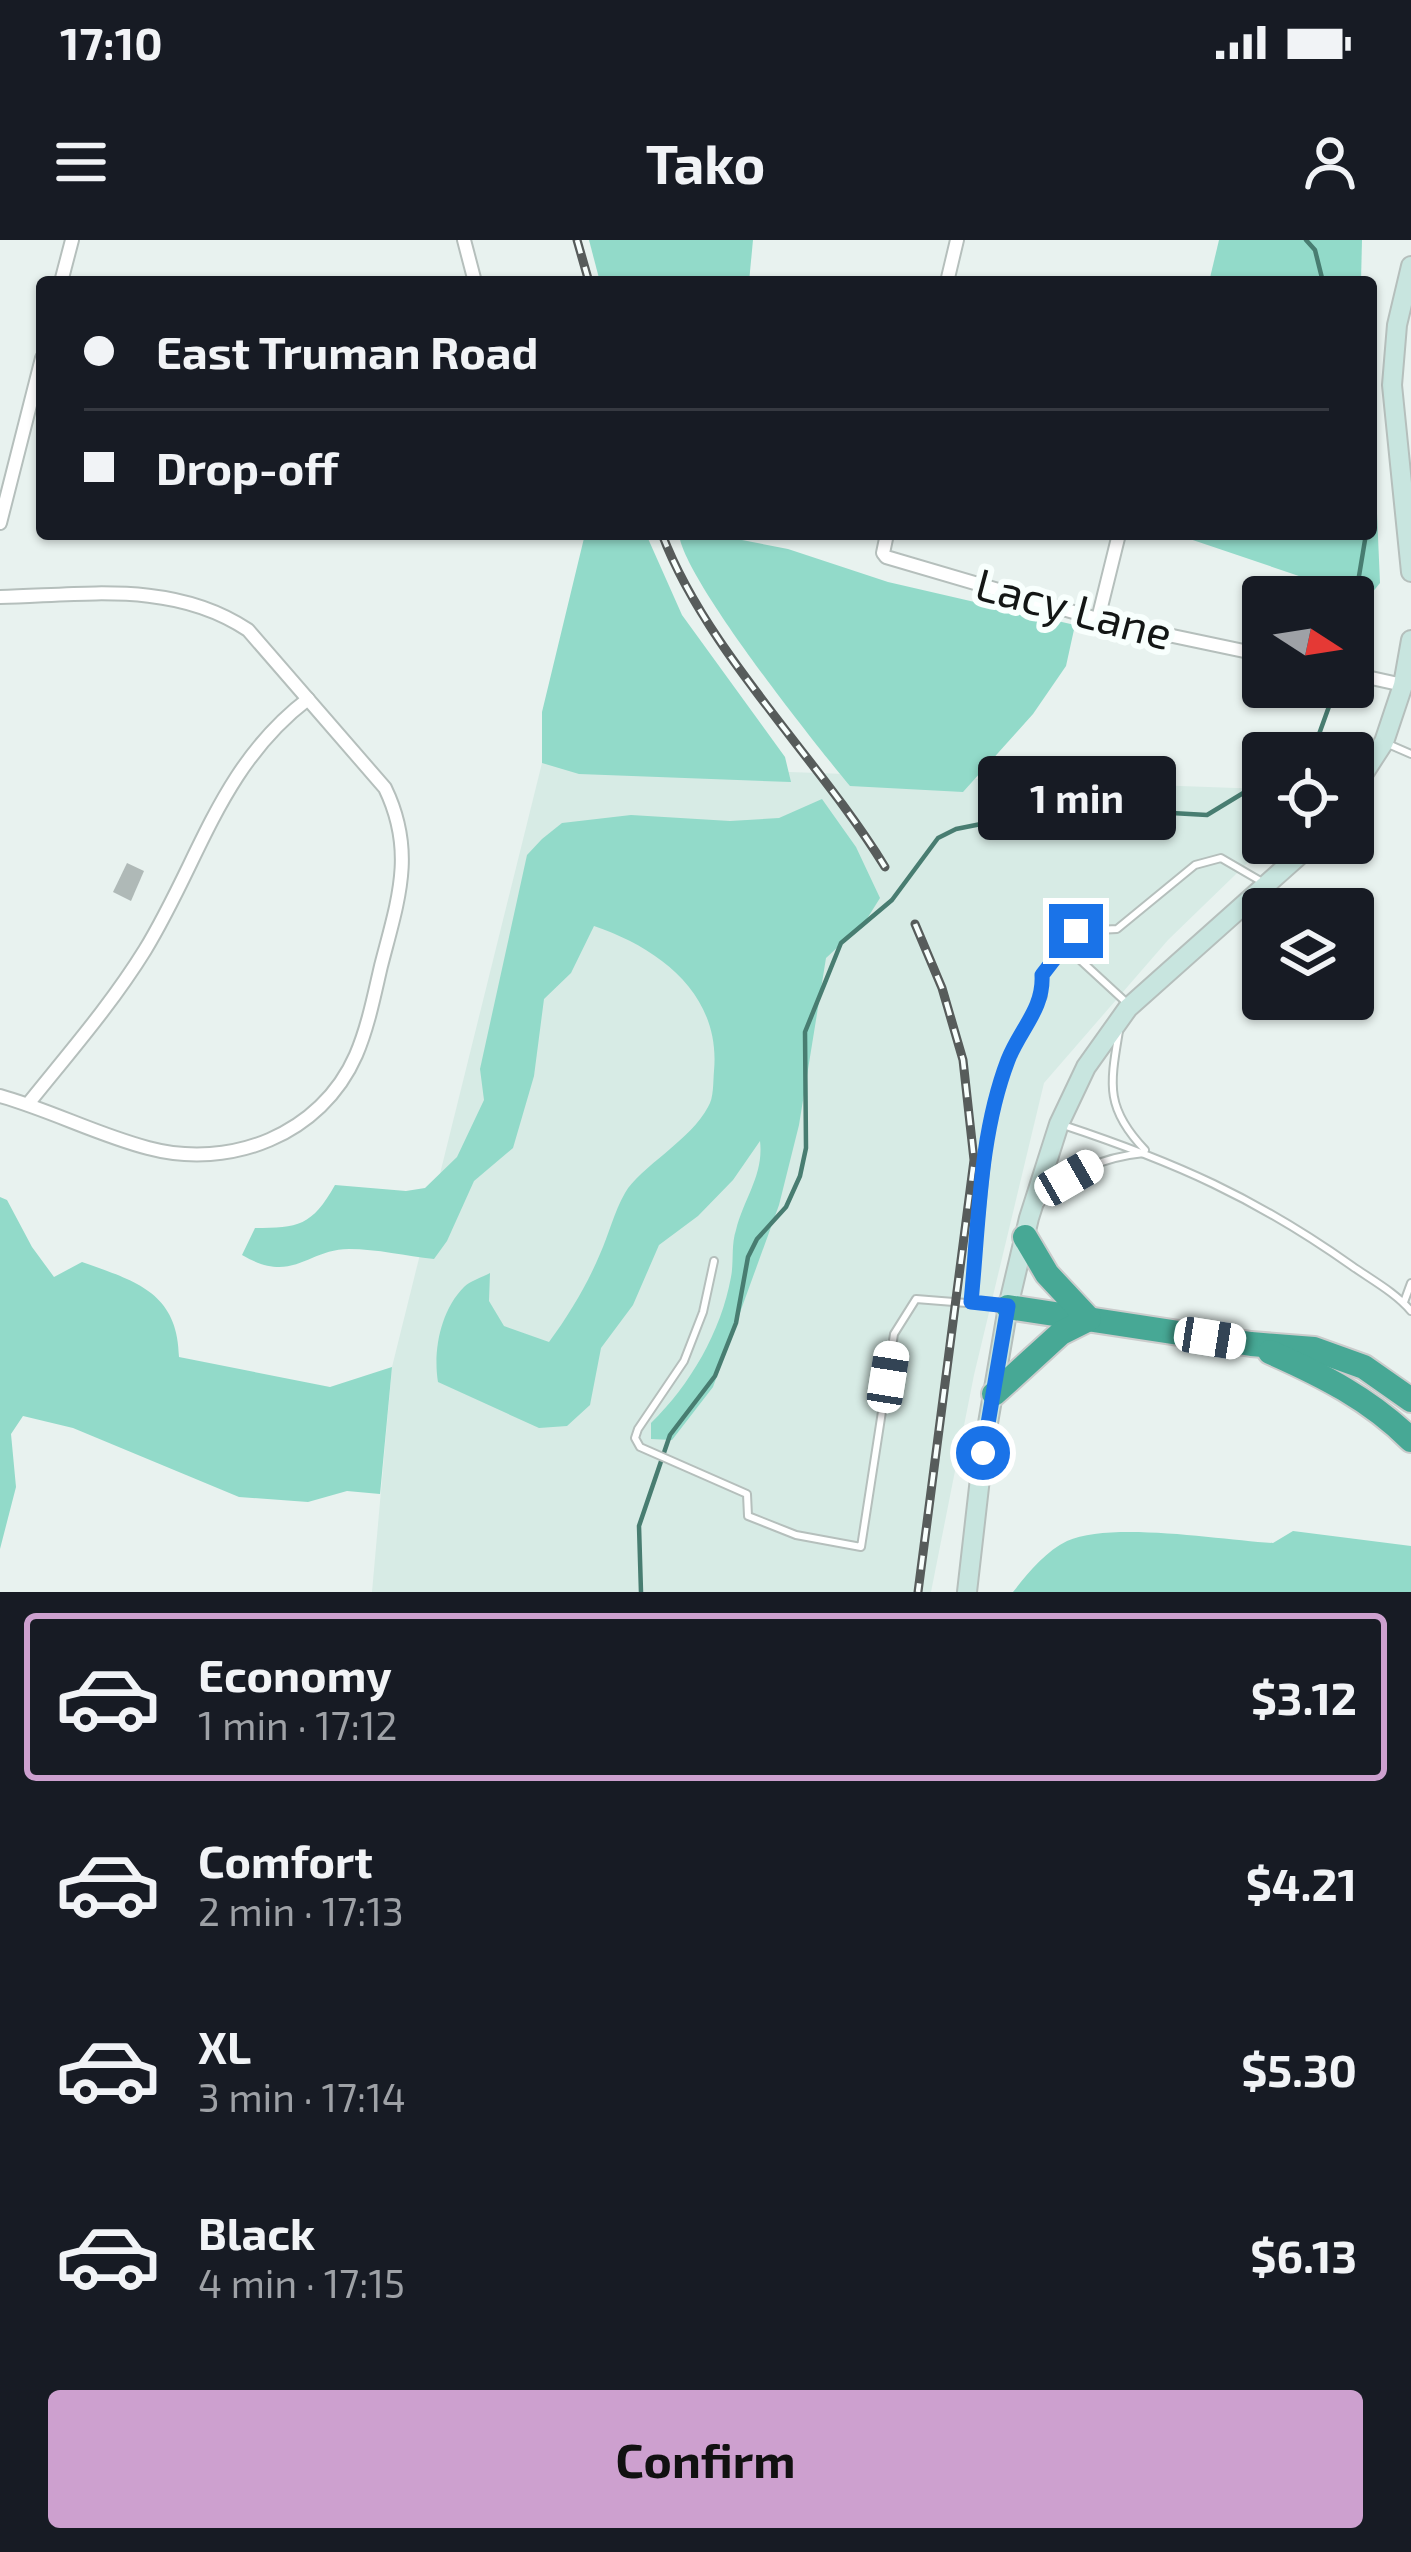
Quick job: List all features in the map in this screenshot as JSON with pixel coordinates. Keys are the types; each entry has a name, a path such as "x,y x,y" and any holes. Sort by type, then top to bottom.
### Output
{"highway":[{"path":"1027,1227 1047,1274 1089,1319"},
{"path":"1008,1306 1251,1344 1314,1348 1364,1367 1411,1400"},
{"path":"994,1394 1061,1334 1089,1319"},
{"path":"1251,1344 1381,1410 1411,1440"}],"main road":[{"path":"1411,266 1396,325 1391,386 1411,572"},
{"path":"1374,757 1403,685 1411,640"},
{"path":"967,1592 1008,1306 1059,1124 1086,1067 1126,1012 1289,864"}],"street":[{"path":"63,276 72,240"},
{"path":"464,240 473,276"},
{"path":"948,276 957,240"},
{"path":"0,523 36,382"},
{"name":"Lacy Lane","path":"886,540 886,557 1098,619 1242,650"},
{"path":"1098,619 1118,540"},
{"path":"0,597 151,594 194,601 248,630 385,788 404,846 401,887 356,1057 314,1113 280,1138 206,1155 179,1154 146,1148 0,1096"},
{"path":"1374,679 1403,685"},
{"path":"28,1104 145,949 237,771 278,721 308,699"}],"lane":[{"path":"1384,742 1411,754"},
{"path":"971,1302 991,1115 1009,1055 1043,996 1042,975 1076,931 1117,928 1195,865 1221,858 1267,884"},
{"path":"1065,946 1126,1012 1112,1077 1119,1123 1147,1153"},
{"path":"1059,1124 1147,1153 1238,1192 1304,1232 1411,1311"},
{"path":"1027,1227 1048,1194 1096,1162 1147,1153"},
{"path":"714,1261 690,1345 635,1438 640,1447 747,1494 748,1516 796,1535 861,1547 895,1334 916,1299 1008,1306"},
{"path":"1404,1303 1411,1283"}],"shaded area":[{"path":"542,763 1242,788 1242,864 1246,864 1168,940 1044,1083 974,1375 931,1592 372,1592 392,1367"}],"green space":[{"path":"589,240 753,240 750,276 598,276"},
{"path":"1219,240 1362,240 1361,276 1210,276"},
{"path":"1377,513 1380,583 1374,590 1374,576 1299,576 1193,540 1377,540"},
{"path":"584,540 649,540 682,615 785,757 791,782 579,774 542,763 542,712"},
{"path":"681,540 742,540 788,549 888,582 1075,625 1066,666 1033,714 963,792 850,786 726,622"},
{"path":"822,799 856,847 880,898 865,922 826,958 799,1125 779,1205 713,1387 672,1440 651,1439 651,1423 691,1375 720,1318 731,1277 734,1236 756,1176 760,1141 733,1180 698,1216 659,1245 633,1305 601,1348 590,1405 567,1426 539,1428 438,1382 438,1345 449,1308 464,1287 490,1273 489,1301 504,1326 549,1342 589,1277 625,1193 690,1131 710,1103 714,1044 696,997 662,961 618,935 594,926 571,973 544,999 534,1076 513,1148 474,1181 434,1259 349,1249 274,1267 242,1255 255,1228 302,1222 319,1209 335,1185 406,1191 425,1188 457,1157 484,1100 480,1069 527,855 562,823 631,815 730,821 779,818"},
{"path":"0,1197 7,1200 54,1277 82,1262 150,1292 171,1317 179,1357 330,1387 392,1367 380,1494 347,1491 308,1502 239,1497 73,1428 23,1416 11,1434 16,1487 0,1549"},
{"path":"1293,1531 1411,1546 1411,1592 1013,1592 1052,1551 1087,1535 1167,1533 1273,1543"}],"building":[{"path":"127,863 144,871 131,901 113,892"}],"waterway":[{"path":"1306,240 1315,250 1322,276"},
{"path":"1359,576 1365,540"},
{"path":"1320,732 1328,708"},
{"path":"641,1592 639,1526 670,1435 715,1376 736,1323 748,1257 757,1239 786,1207 800,1176 806,1148 805,1032 841,943 892,900 938,838 956,829 1031,814 1138,807 1207,815 1242,794"}],"railway":[{"path":"577,240 587,276"},
{"path":"665,540 706,620 734,662 885,867"},
{"path":"915,924 942,988 963,1060 974,1160 918,1592"}],"route":[{"path":"983,1453 1008,1306 971,1302 991,1115 1009,1055 1043,996 1042,975 1076,931"}]}
